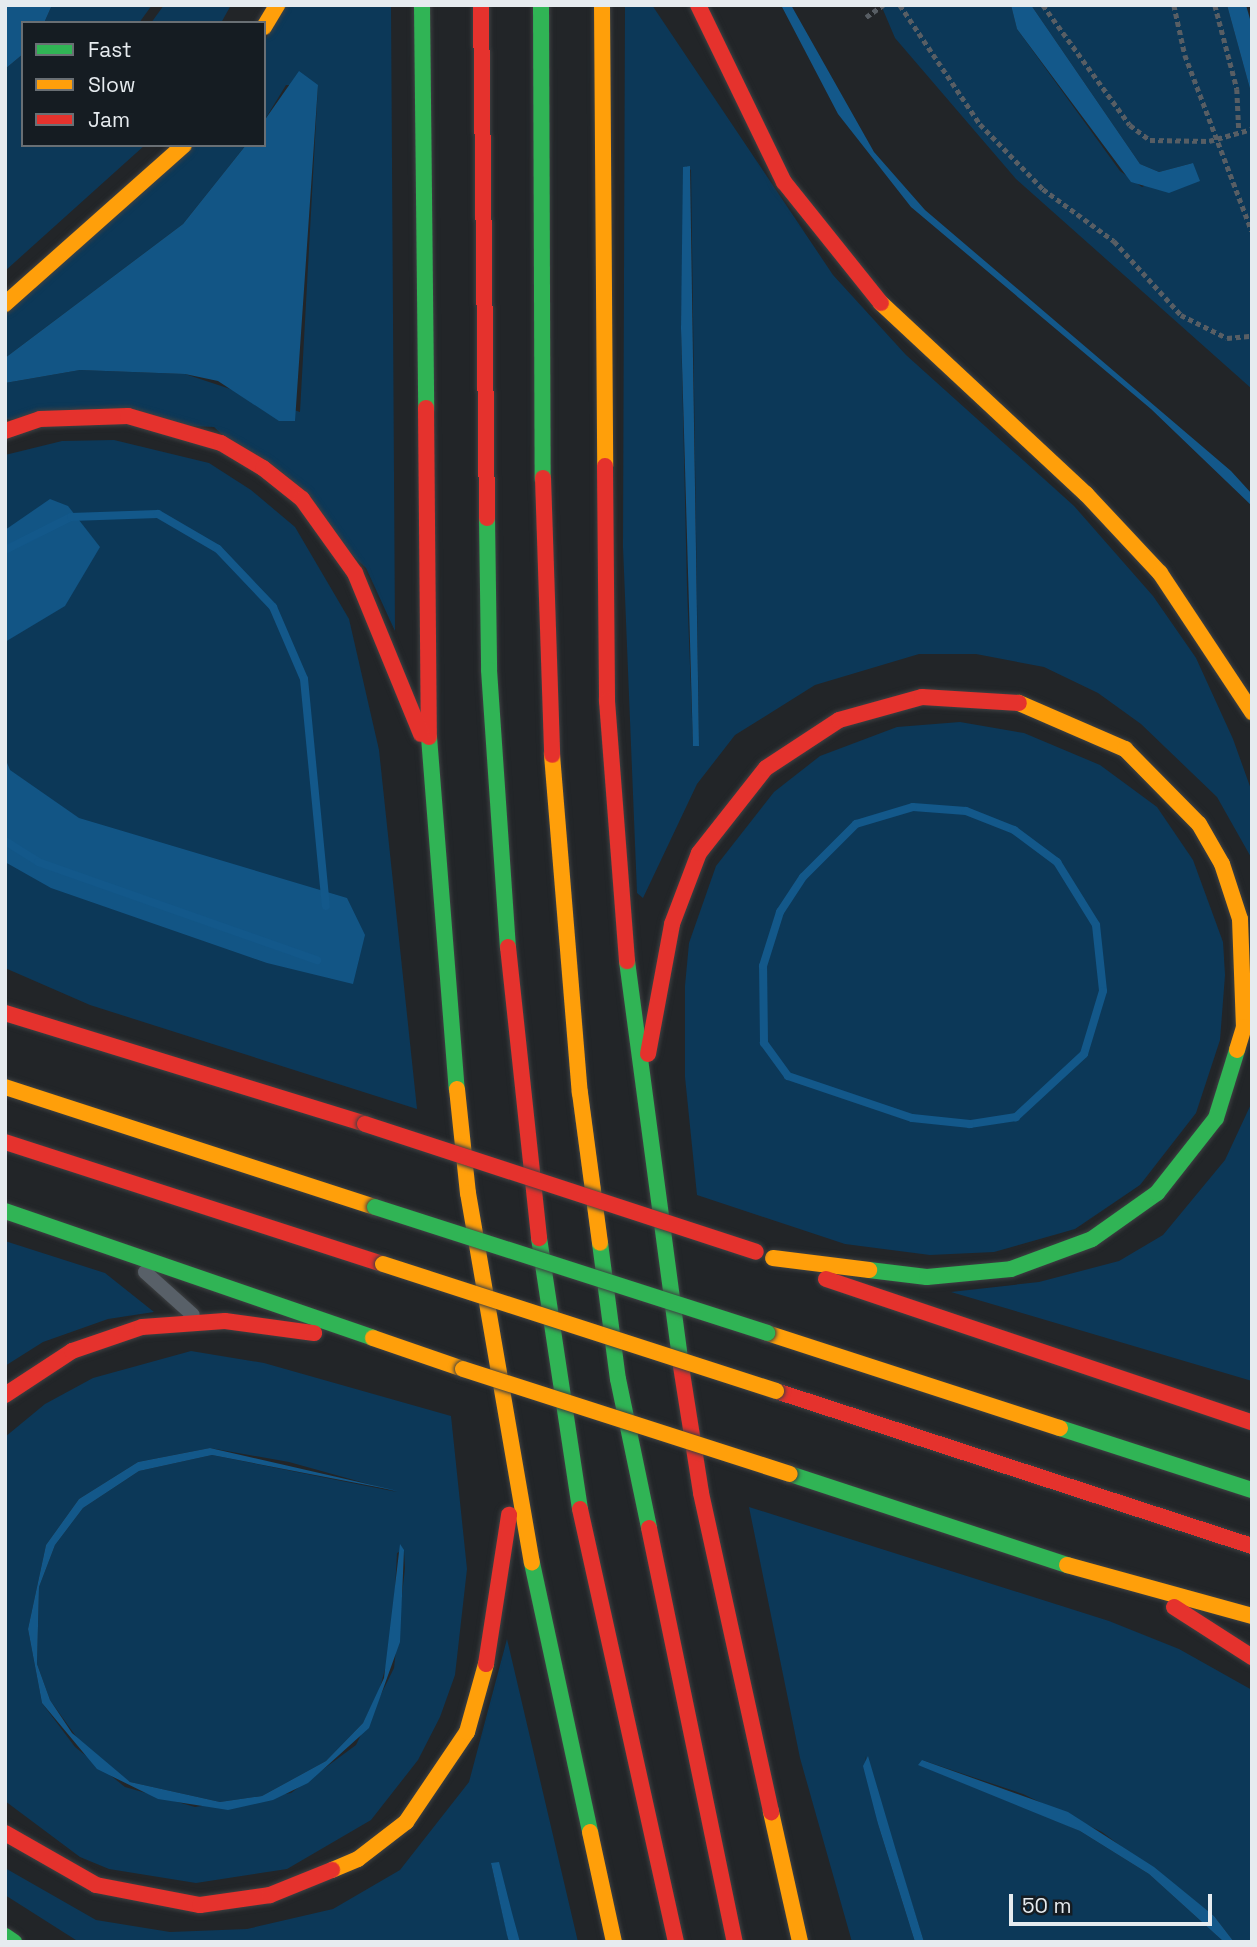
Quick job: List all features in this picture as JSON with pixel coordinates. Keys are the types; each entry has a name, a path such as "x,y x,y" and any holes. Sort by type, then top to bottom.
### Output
{"highway":[{"path":"266,23 276,5"},
{"path":"422,5 429,753 468,1193 514,1478 614,1942"},
{"path":"481,5 489,670 518,1085 561,1403 596,1593 676,1942"},
{"path":"541,5 544,665 580,1093 620,1392 735,1942"},
{"path":"602,5 607,701 641,1087 704,1506 771,1831 800,1942"},
{"path":"698,5 785,182 870,293 1086,494 1160,573 1252,712"},
{"path":"5,304 182,147"},
{"path":"5,431 40,419 128,416 221,443 263,468 302,499 355,573 429,753"},
{"path":"641,1087 672,924 699,853 766,768 839,720 922,697 1024,703 1125,750 1199,824 1222,864 1240,919 1244,1027 1216,1118 1157,1193 1092,1239 1011,1269 927,1277 773,1258"},
{"path":"5,993 83,1033"},
{"path":"5,1013 83,1033 756,1252 881,1301 1252,1422"},
{"path":"5,1087 1252,1490"},
{"path":"5,1142 1252,1546"},
{"path":"5,1212 122,1249 394,1347 1145,1590 1252,1616"},
{"path":"5,1395 72,1352 112,1335 204,1321 257,1323 394,1347"},
{"path":"5,1833 96,1885 200,1905 270,1895 358,1859 406,1822 467,1732 488,1657 514,1478"},
{"path":"1145,1590 1252,1657"},
{"path":"771,1831 813,1917"},
{"path":"5,1936 14,1942"}],"lane":[{"path":"122,1249 204,1321"}],"path":[{"path":"866,17 883,5"},
{"path":"900,5 981,124 1043,189 1114,241 1181,314 1227,338 1252,336"},
{"path":"1043,5 1130,125 1150,140 1216,138 1252,129"},
{"path":"1174,5 1216,138 1252,231"},
{"path":"1215,5 1237,89 1239,131"}],"shaded area":[{"path":"5,5 52,5 45,21 21,21 21,56 5,69"},
{"path":"52,5 152,5 140,21 45,21"},
{"path":"164,5 231,5 222,21 152,21"},
{"path":"285,5 391,5 395,631 366,568 214,427 5,419 5,383 80,370 185,374 300,412 318,85 286,85 266,118 266,38"},
{"path":"625,5 652,5 833,275 906,355 1074,506 1153,596 1196,658 1233,739 1252,792 1252,859 1217,797 1141,724 1098,693 1044,667 976,654 919,654 815,685 735,735 697,784 643,898 637,893 623,547","holes":["686,166 691,170 699,746 693,745 681,328"]},
{"path":"781,5 791,5 874,152 925,210 1231,471 1252,494 1252,506 1151,409 911,207 838,114"},
{"path":"881,5 1011,5 1017,29 1120,171 1142,187 1193,163 1159,172 1140,164 1031,5 1227,5 1252,96 1252,389 1016,179 895,38"},
{"path":"1011,5 1031,5 1140,164 1159,172 1193,163 1200,181 1169,193 1131,182 1017,29"},
{"path":"1227,5 1246,5 1252,26 1252,96"},
{"path":"21,56 21,147 143,147 5,271 5,69"},
{"path":"299,71 318,85 295,421 279,421 218,381 185,374 80,370 5,383 5,358 183,224 244,147 266,147 266,118"},
{"path":"189,147 244,147 183,224 5,358 5,315"},
{"path":"690,166 699,746 693,746 681,328 683,167"},
{"path":"114,440 209,463 251,490 295,527 349,619 379,750 417,1109 90,1005 5,968 5,455 62,441"},
{"path":"50,499 68,506 100,547 65,606 5,642 5,530"},
{"path":"960,722 1024,733 1100,765 1157,807 1193,860 1223,942 1225,975 1220,1040 1196,1113 1140,1185 1075,1229 994,1252 930,1255 845,1244 697,1195 685,1077 685,986 689,943 716,866 774,792 820,756 897,727"},
{"path":"5,758 10,770 79,818 347,898 365,935 353,984 267,963 51,888 5,862"},
{"path":"1252,1102 1252,1381 951,1292 1039,1282 1119,1261 1163,1235 1225,1160"},
{"path":"5,1241 105,1273 154,1312 108,1319 43,1342 5,1366"},
{"path":"191,1351 264,1363 451,1416 467,1569 455,1675 440,1717 418,1760 371,1820 287,1869 196,1883 109,1869 80,1857 5,1801 5,1437 45,1404 93,1378","holes":["210,1448 289,1462 397,1492 212,1455 139,1471 83,1508 55,1545 39,1587 37,1664 50,1700 85,1749 130,1782 220,1802 262,1796 326,1761 363,1723 379,1691 392,1644 397,1553 404,1550 405,1568 394,1668 356,1745 291,1793 195,1807 125,1787 75,1747 42,1703 28,1629 46,1545 79,1499 138,1462"]},
{"path":"210,1448 398,1491 212,1455 139,1471 83,1508 55,1545 39,1587 37,1664 50,1700 72,1733 130,1782 220,1802 262,1796 326,1761 363,1723 384,1678 400,1544 404,1550 400,1642 369,1728 308,1783 273,1800 228,1810 158,1799 97,1769 42,1703 28,1629 46,1545 79,1499 138,1462"},
{"path":"749,1507 1109,1621 1179,1649 1252,1690 1252,1942 1234,1942 1214,1916 1102,1832 1023,1794 922,1760 1080,1831 1149,1874 1224,1942 924,1942 865,1756 878,1824 915,1942 852,1942 800,1758"},
{"path":"507,1639 578,1942 520,1942 491,1863 509,1942 79,1942 5,1895 5,1868 96,1920 170,1932 247,1929 333,1909 400,1870 469,1782"},
{"path":"868,1756 924,1942 915,1942 878,1824 863,1766"},
{"path":"922,1760 1068,1812 1154,1867 1214,1916 1234,1942 1224,1942 1149,1874 1080,1831 918,1765"},
{"path":"499,1862 520,1942 509,1942 507,1935 491,1863"}],"waterway":[{"path":"5,550 71,517 158,514 218,549 273,607 304,679 326,906"},
{"path":"913,807 966,811 1014,830 1057,862 1096,925 1103,991 1084,1054 1016,1117 970,1124 912,1118 788,1076 764,1043 763,966 780,912 803,877 856,824 913,807"},
{"path":"5,841 38,862 317,960"}],"traffic: fast":[{"path":"422,5 426,408"},
{"path":"541,5 543,478"},
{"path":"487,518 489,670 508,947"},
{"path":"429,737 457,1089"},
{"path":"627,961 680,1360"},
{"path":"869,1270 927,1277 1011,1269 1092,1239 1157,1193 1216,1118 1237,1050"},
{"path":"375,1207 767,1333"},
{"path":"5,1211 373,1338"},
{"path":"539,1238 580,1509"},
{"path":"600,1243 618,1379 649,1528"},
{"path":"1060,1428 1252,1490"},
{"path":"790,1474 1067,1565"},
{"path":"532,1563 590,1832"},
{"path":"5,1936 14,1942"}],"traffic: slow":[{"path":"266,24 277,5"},
{"path":"602,5 605,466"},
{"path":"5,304 182,147"},
{"path":"881,303 1086,494 1160,573 1252,712"},
{"path":"1019,703 1125,749 1199,824 1222,864 1240,919 1244,1027 1237,1050"},
{"path":"552,755 580,1093 600,1243"},
{"path":"5,1087 375,1207"},
{"path":"457,1089 468,1193 532,1563"},
{"path":"773,1258 869,1270"},
{"path":"383,1264 776,1391"},
{"path":"767,1333 1060,1428"},
{"path":"373,1338 463,1369"},
{"path":"463,1369 790,1474"},
{"path":"1067,1565 1252,1616"},
{"path":"332,1870 358,1859 406,1822 467,1732 486,1664"},
{"path":"771,1812 800,1942"},
{"path":"590,1832 614,1942"}],"traffic: jam":[{"path":"481,5 487,518"},
{"path":"698,5 784,182 881,303"},
{"path":"426,408 429,737"},
{"path":"5,431 40,419 128,416 221,443 263,468 302,499 355,573 421,734"},
{"path":"605,466 607,701 627,961"},
{"path":"543,478 552,755"},
{"path":"648,1054 672,924 699,853 766,768 839,720 922,697 1019,703"},
{"path":"508,947 539,1238"},
{"path":"5,1013 365,1124"},
{"path":"365,1124 756,1252"},
{"path":"5,1142 383,1264"},
{"path":"826,1279 1252,1422"},
{"path":"5,1395 72,1351 142,1327 225,1321 314,1333"},
{"path":"680,1360 701,1493 771,1812"},
{"path":"776,1391 1252,1546"},
{"path":"580,1509 676,1942"},
{"path":"486,1664 509,1515"},
{"path":"649,1528 735,1942"},
{"path":"1174,1607 1252,1657"},
{"path":"5,1833 96,1885 200,1905 270,1895 332,1870"}]}
